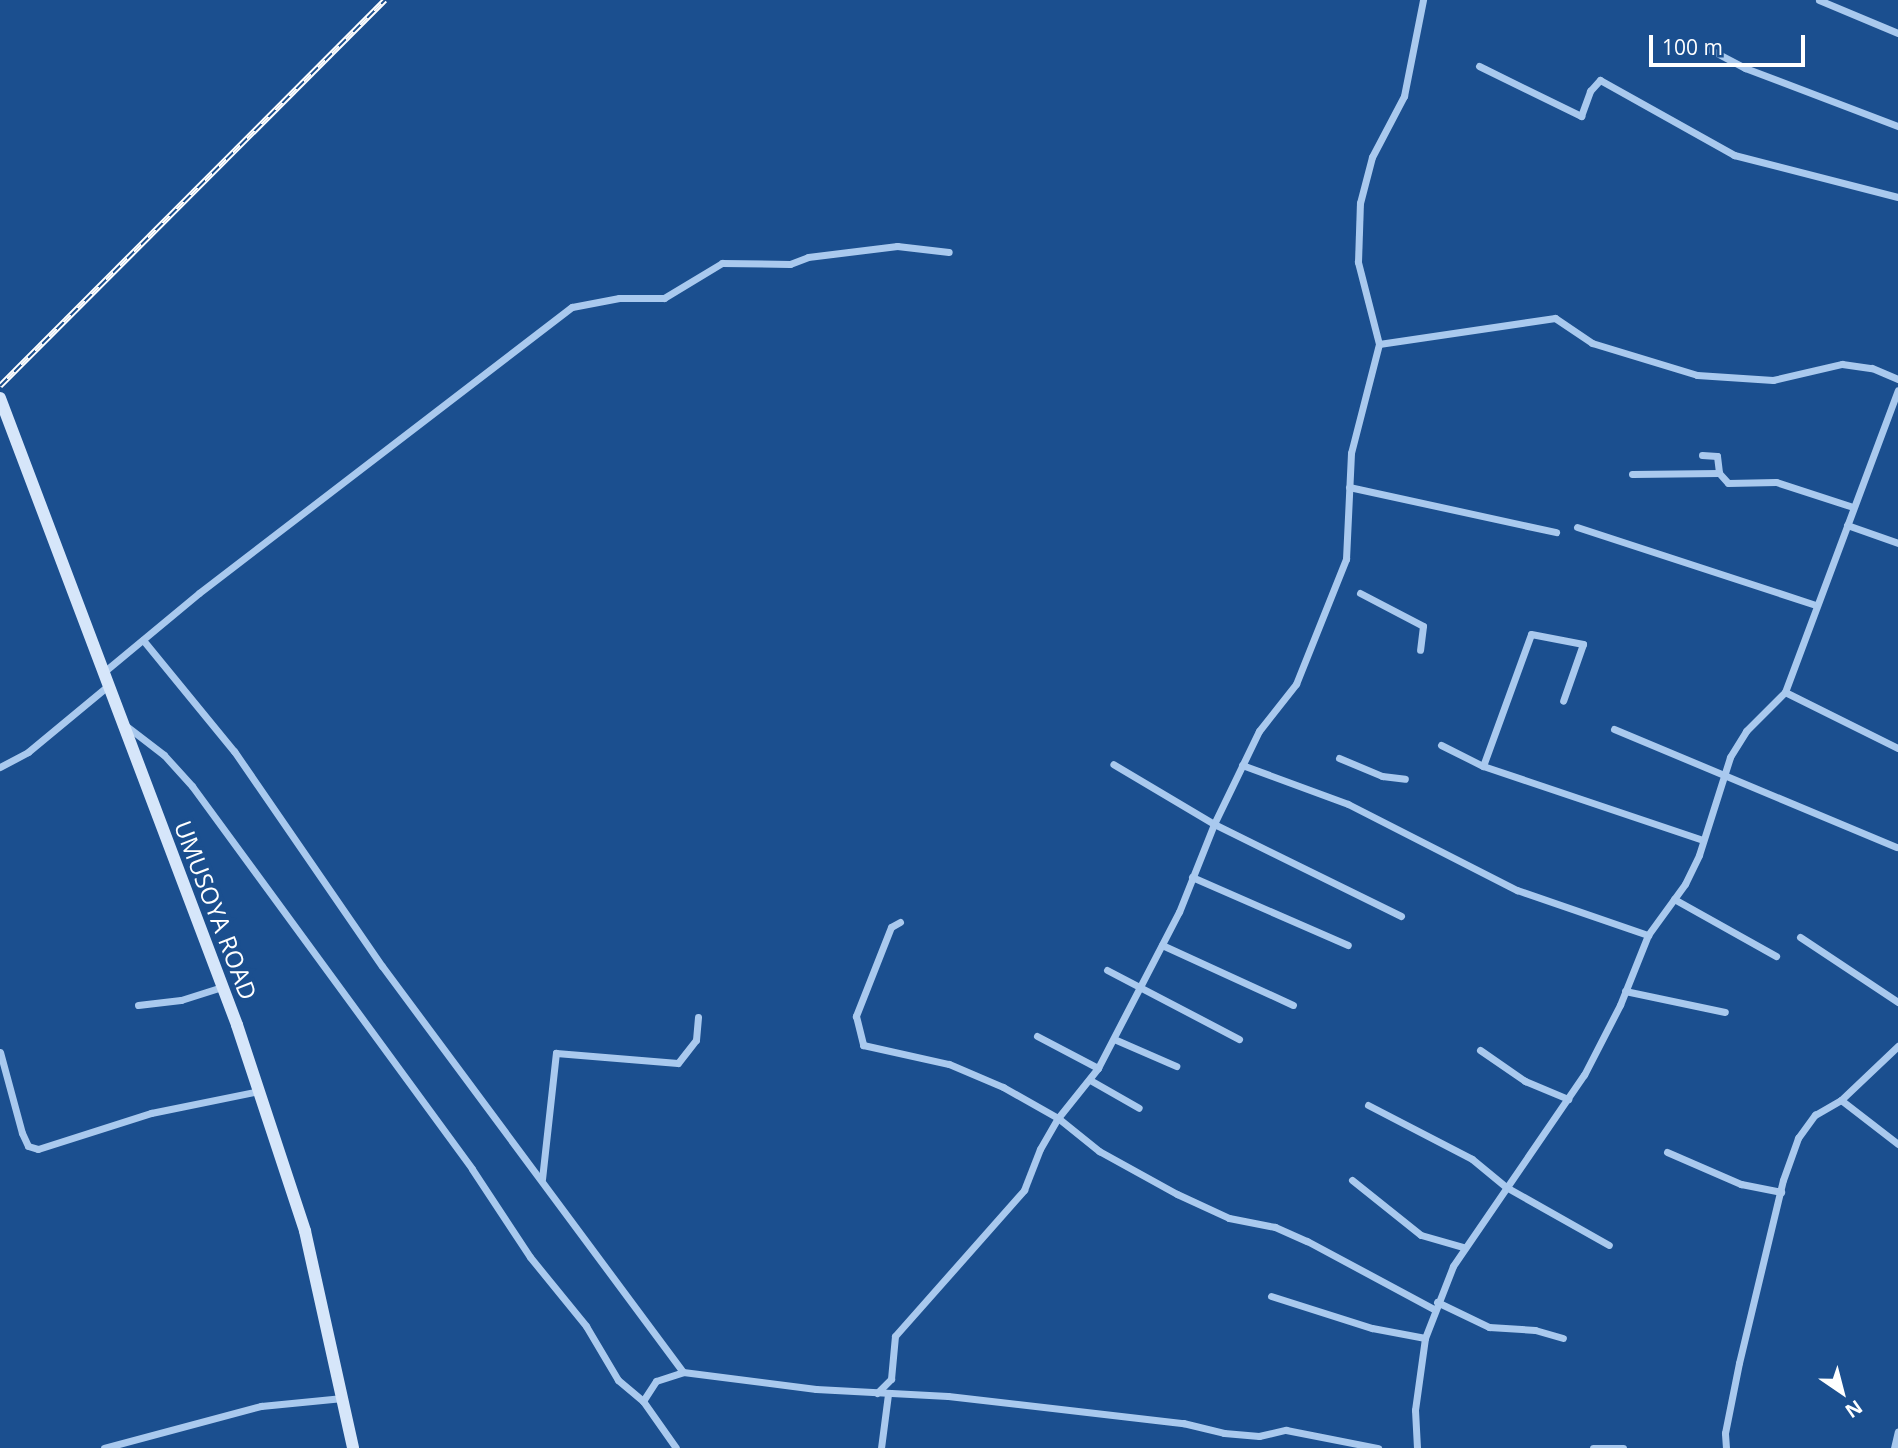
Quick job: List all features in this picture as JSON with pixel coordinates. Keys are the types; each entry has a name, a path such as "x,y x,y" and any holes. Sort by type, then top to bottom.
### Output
{"main road":[{"name":"UMUSOYA ROAD","path":"0,398 105,671 259,1091 305,1231 353,1448"}],"street":[{"path":"877,1393 891,1379 895,1336 1024,1190 1040,1149 1058,1118 1098,1068 1162,945 1214,824 1259,732 1296,684 1338,584 1346,559 1351,453 1379,344 1359,262 1360,203 1372,157 1404,96 1423,0"},
{"path":"1819,0 1898,33"},
{"path":"1709,49 1745,68 1898,126"},
{"path":"1479,66 1581,116 1590,91 1601,80 1734,155 1898,197"},
{"path":"105,671 572,307 618,298 664,298 722,263 790,264 807,257 897,246 949,252"},
{"path":"1379,344 1555,318 1592,343 1697,375 1773,380 1842,364 1872,368 1898,379"},
{"path":"1417,1448 1415,1410 1425,1338 1436,1305 1463,1247 1568,1099 1625,991 1648,935 1674,899 1703,840 1725,774 1746,731 1785,692 1898,390"},
{"path":"1702,455 1717,456 1719,473 1728,483 1776,482 1853,507"},
{"path":"1632,474 1719,473"},
{"path":"1349,487 1556,532"},
{"path":"1847,525 1898,543"},
{"path":"1577,527 1816,605"},
{"path":"1360,593 1423,626 1420,650"},
{"path":"1483,766 1531,634 1583,644 1563,701"},
{"path":"144,640 220,732 382,966 682,1372"},
{"path":"0,767 28,752 110,685"},
{"path":"1785,692 1898,748"},
{"path":"125,725 164,755 192,786 472,1169 530,1256 586,1326 618,1380 643,1401 677,1448"},
{"path":"1614,729 1896,847"},
{"path":"1441,745 1483,766 1703,840"},
{"path":"1339,758 1382,776 1405,779"},
{"path":"1113,764 1214,824 1401,916"},
{"path":"1242,765 1348,804 1517,890 1648,935"},
{"path":"1192,877 1348,945"},
{"path":"1674,899 1776,956"},
{"path":"900,922 891,927 856,1016 863,1045 949,1063 1058,1118 1099,1151 1177,1194 1229,1218 1275,1227 1436,1305 1489,1327 1535,1330 1563,1338"},
{"path":"1800,937 1898,1002"},
{"path":"1162,945 1293,1005"},
{"path":"1107,970 1239,1039"},
{"path":"138,1005 181,1000 222,987"},
{"path":"1625,991 1725,1012"},
{"path":"542,1179 556,1053 678,1063 696,1040 698,1017"},
{"path":"1037,1036 1098,1068"},
{"path":"1114,1039 1176,1066"},
{"path":"1726,1448 1725,1433 1740,1363 1781,1192 1798,1139 1815,1115 1840,1101 1898,1046"},
{"path":"1480,1050 1525,1081 1568,1099"},
{"path":"0,1052 22,1133 28,1146 38,1149 151,1113 259,1091"},
{"path":"1090,1080 1139,1108"},
{"path":"1840,1101 1898,1144"},
{"path":"1368,1105 1472,1159 1506,1187 1609,1245"},
{"path":"1667,1152 1741,1184 1781,1192"},
{"path":"1352,1180 1421,1235 1463,1247"},
{"path":"1271,1296 1371,1328 1425,1338"},
{"path":"643,1401 656,1381 682,1372 888,1394 948,1396 1183,1423 1224,1433 1259,1436 1286,1430 1378,1448"},
{"path":"881,1448 888,1394"},
{"path":"104,1448 261,1406 343,1398"},
{"path":"1894,1448 1898,1431"},
{"path":"1593,1448 1623,1448"}],"railway":[{"path":"0,386 385,0"}]}
